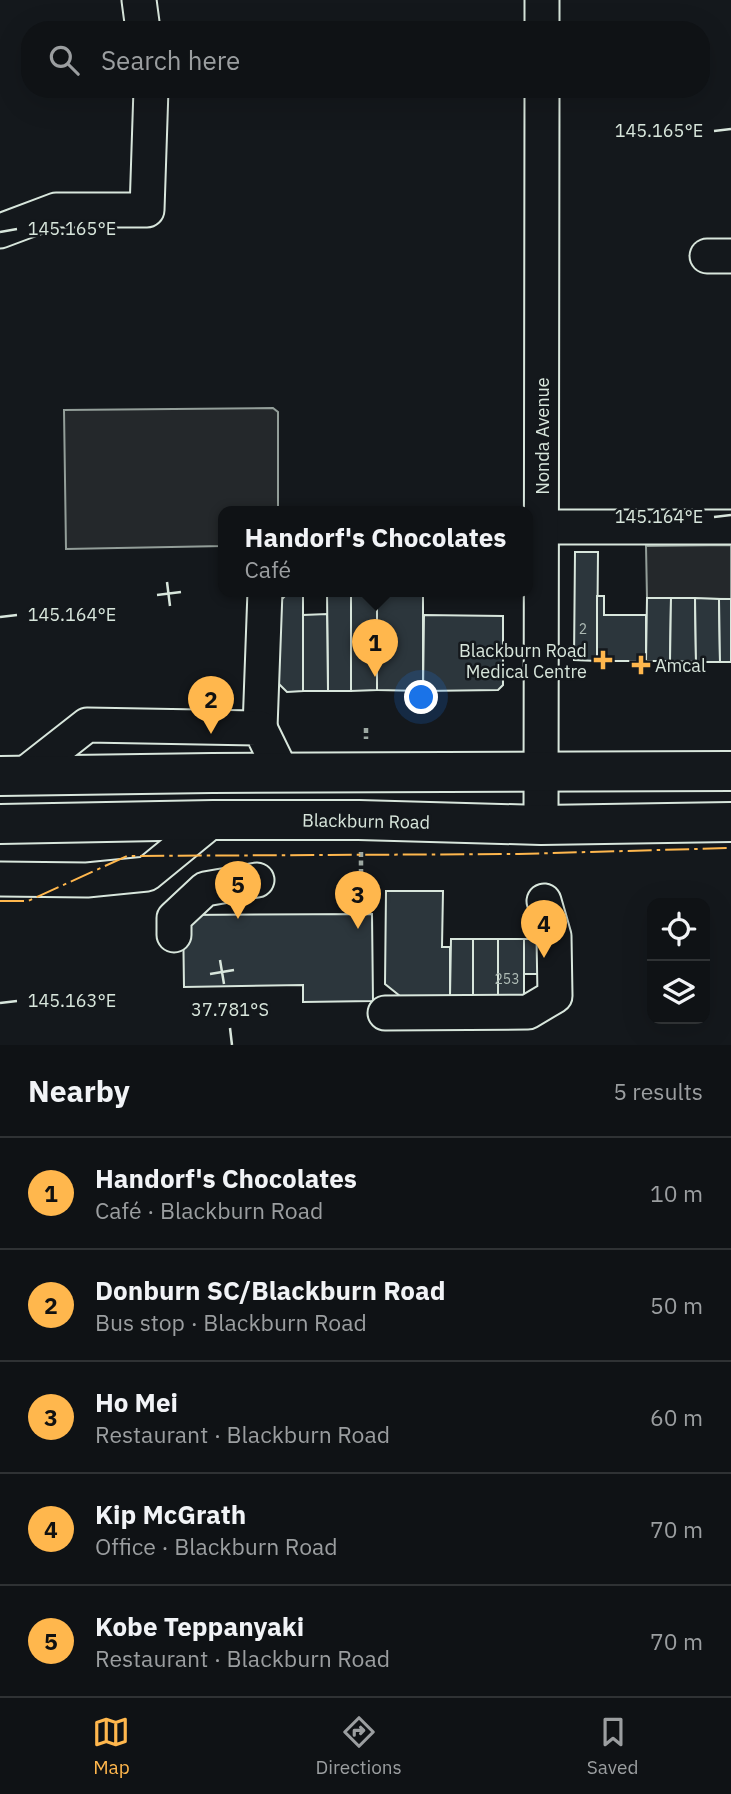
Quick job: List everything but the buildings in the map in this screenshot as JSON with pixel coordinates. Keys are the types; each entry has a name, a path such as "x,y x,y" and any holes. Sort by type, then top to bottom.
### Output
{"main road":[{"path":"11,776 731,771"},
{"path":"96,775 100,822"},
{"name":"Blackburn Road","path":"0,824 213,820 359,820 541,825 731,822"}],"street":[{"path":"139,0 142,21"},
{"path":"542,0 542,21"},
{"path":"0,231 56,210 147,210 151,98"},
{"name":"Nonda Avenue","path":"541,825 537,546 542,98"},
{"path":"537,546 731,527"},
{"path":"265,597 260,727 282,773"},
{"path":"11,776 88,725 260,727"},
{"path":"0,879 87,880 147,874 213,820"},
{"path":"174,935 174,918 205,889 257,880"},
{"path":"385,1013 528,1012 555,996 554,936 544,901"}],"shaded area":[{"path":"273,408 278,412 278,506 218,506 218,546 66,549 64,410"},
{"path":"731,545 731,599 647,598 646,546"}],"power":[{"path":"0,901 28,901 127,856 518,854 731,848"}],"place":[{"name":"Blackburn Road Medical Centre","path":"603,660"},
{"name":"Amcal","path":"641,665"},
{"name":"Handorf's Chocolates","path":"375,677"},
{"name":"Donburn SC/Blackburn Road","path":"211,734"},
{"name":"Kobe Teppanyaki","path":"238,919"},
{"name":"Ho Mei","path":"358,929"},
{"name":"Kip McGrath","path":"544,958"}]}
